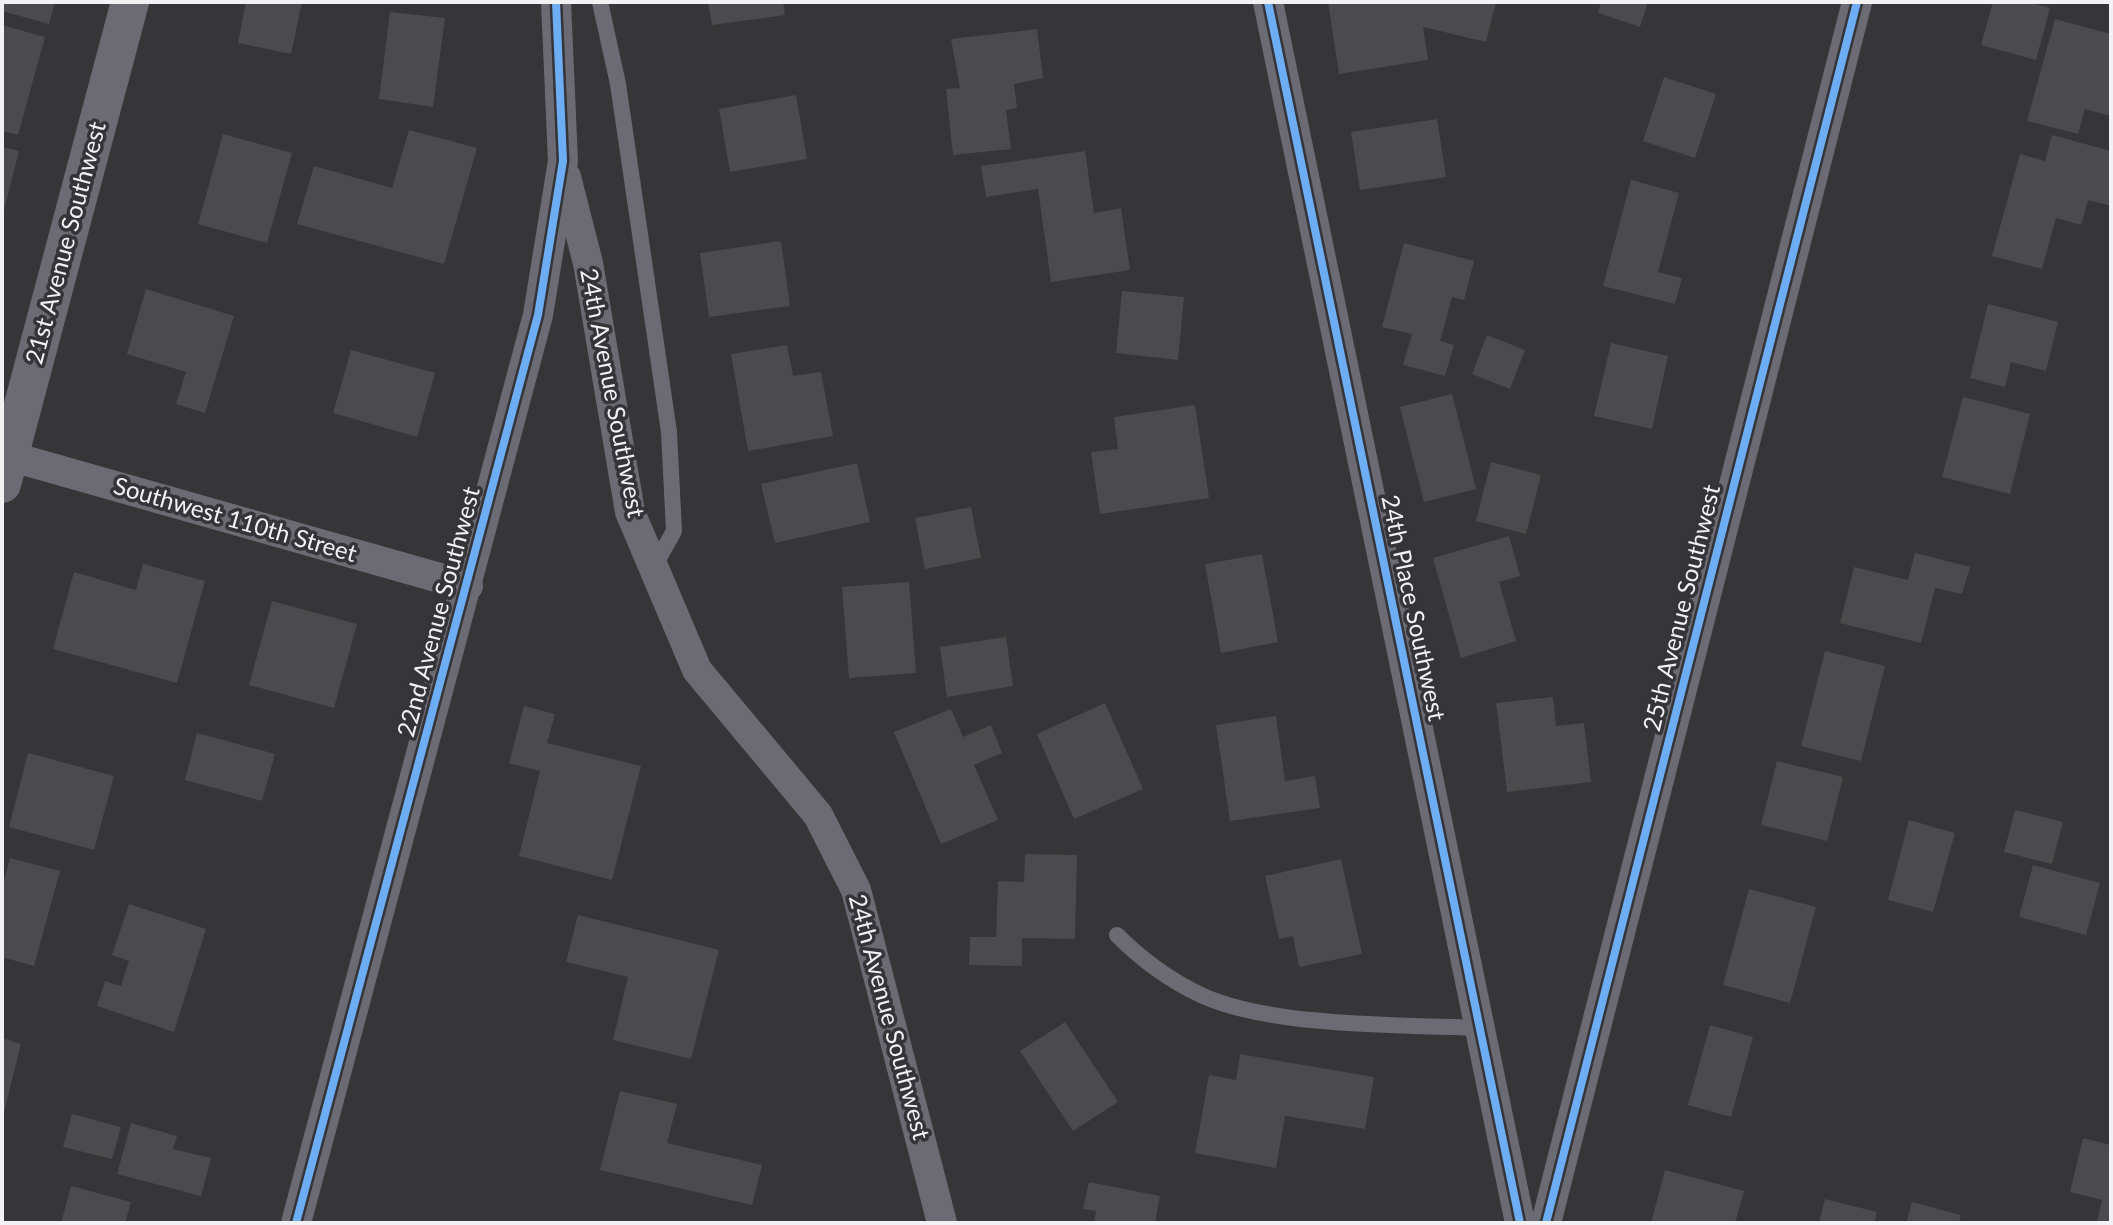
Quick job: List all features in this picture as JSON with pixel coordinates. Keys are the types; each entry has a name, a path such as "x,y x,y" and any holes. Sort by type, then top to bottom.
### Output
{"street":[{"name":"21st Avenue Southwest","path":"5,465 130,2"},
{"name":"22nd Avenue Southwest","path":"296,1223 538,315 563,161 556,2"},
{"name":"24th Place Southwest","path":"1268,2 1520,1223"},
{"name":"25th Avenue Southwest","path":"1546,1223 1857,2"},
{"name":"24th Avenue Southwest","path":"563,161 588,263 630,512 697,670 818,815 856,890 942,1223"},
{"name":"Southwest 110th Street","path":"5,465 468,586"}],"lane":[{"path":"600,2 626,128 669,432 674,531 654,567"},
{"path":"1117,935 1145,963 1203,996 1269,1014 1384,1025 1480,1028"}],"building":[{"path":"3,2 55,2 49,24 2,11"},
{"path":"246,2 302,2 291,54 238,43"},
{"path":"708,2 783,2 785,15 712,25"},
{"path":"1328,2 1496,2 1486,42 1423,27 1428,60 1339,74"},
{"path":"1601,2 1648,2 1640,27 1598,13"},
{"path":"1993,2 2027,2 2050,8 2036,60 1981,45"},
{"path":"390,12 445,18 433,107 379,99"},
{"path":"2055,19 2111,34 2110,116 2085,109 2078,134 2027,121"},
{"path":"2,25 45,37 18,135 2,131"},
{"path":"1037,29 1043,78 1014,84 1017,108 1006,110 1011,149 953,155 946,89 960,88 951,39"},
{"path":"1664,77 1716,94 1695,158 1643,141"},
{"path":"796,95 807,159 730,172 719,109"},
{"path":"1437,119 1446,177 1360,190 1351,132"},
{"path":"409,130 477,148 444,264 297,224 314,166 392,188"},
{"path":"223,134 292,153 267,243 198,224"},
{"path":"2052,135 2111,151 2111,206 2088,200 2081,225 2056,218 2042,269 1992,256 2020,154 2045,161"},
{"path":"2,147 19,151 3,214 2,214"},
{"path":"1085,151 1094,213 1121,208 1130,270 1051,282 1038,189 986,197 981,166"},
{"path":"1631,180 1679,193 1658,272 1682,278 1675,304 1603,286"},
{"path":"781,241 790,306 709,317 700,253"},
{"path":"1404,243 1474,261 1464,300 1452,297 1440,341 1454,345 1445,376 1403,365 1412,334 1382,327"},
{"path":"146,289 234,316 205,413 176,404 186,372 127,354"},
{"path":"1122,291 1184,297 1178,360 1116,353"},
{"path":"1988,304 2058,322 2046,371 2011,362 2005,387 1970,378"},
{"path":"1487,335 1525,350 1510,389 1472,374"},
{"path":"1611,343 1668,356 1652,429 1594,416"},
{"path":"787,345 793,376 821,372 833,436 748,451 731,354"},
{"path":"351,350 435,373 417,437 333,413"},
{"path":"1452,394 1476,489 1424,502 1400,407"},
{"path":"1963,397 2030,414 2010,494 1942,477"},
{"path":"1195,405 1209,498 1100,514 1091,452 1118,449 1114,417"},
{"path":"1491,462 1541,475 1526,534 1476,521"},
{"path":"857,463 870,522 775,543 761,484"},
{"path":"971,507 981,558 925,569 915,518"},
{"path":"1509,536 1520,576 1499,582 1516,641 1461,658 1433,558"},
{"path":"1915,553 1970,567 1962,594 1935,588 1921,643 1840,623 1854,567 1908,580"},
{"path":"1262,554 1278,642 1221,653 1205,564"},
{"path":"143,564 205,581 177,683 53,649 74,572 136,590"},
{"path":"909,582 916,673 849,678 842,587"},
{"path":"272,601 357,624 334,708 249,685"},
{"path":"1006,637 1013,686 947,697 940,647"},
{"path":"1825,651 1885,666 1861,761 1801,746"},
{"path":"1553,697 1556,726 1584,723 1591,782 1507,792 1496,703"},
{"path":"1105,703 1143,789 1074,819 1037,734"},
{"path":"524,706 555,714 547,743 641,766 612,880 519,856 540,771 509,763"},
{"path":"951,709 963,737 991,725 1002,753 974,765 998,820 941,844 894,732"},
{"path":"1276,716 1285,781 1315,776 1320,808 1230,821 1216,725"},
{"path":"197,733 275,754 262,801 185,780"},
{"path":"28,753 114,776 94,850 9,827"},
{"path":"1777,761 1843,777 1827,841 1761,825"},
{"path":"2015,810 2063,822 2052,864 2004,852"},
{"path":"1909,820 1955,833 1933,912 1888,900"},
{"path":"1025,854 1077,855 1075,939 1022,938 1022,966 969,965 970,937 996,937 998,881 1024,882"},
{"path":"10,858 60,871 34,966 2,957 2,888"},
{"path":"1341,859 1362,954 1299,967 1293,936 1279,939 1265,876"},
{"path":"2033,865 2100,883 2086,935 2019,917"},
{"path":"1749,889 1816,907 1790,1003 1723,985"},
{"path":"129,904 206,929 174,1032 97,1006 105,981 121,986 129,961 112,955"},
{"path":"578,915 719,950 691,1059 613,1040 628,977 566,962"},
{"path":"1065,1022 1118,1102 1073,1131 1020,1051"},
{"path":"1710,1025 1753,1037 1731,1117 1688,1105"},
{"path":"2,1038 21,1044 3,1116 2,1116"},
{"path":"1240,1054 1374,1077 1365,1129 1285,1116 1276,1168 1195,1153 1209,1075 1236,1080"},
{"path":"620,1091 677,1104 667,1143 762,1165 752,1205 600,1170"},
{"path":"72,1114 121,1127 112,1159 63,1147"},
{"path":"131,1123 177,1136 173,1149 211,1158 201,1196 117,1174"},
{"path":"2083,1138 2111,1145 2111,1223 2097,1223 2102,1200 2070,1192"},
{"path":"1665,1170 1744,1191 1735,1223 1651,1223"},
{"path":"1089,1182 1160,1196 1155,1223 1094,1223 1096,1211 1083,1209"},
{"path":"71,1186 131,1202 125,1223 61,1223"},
{"path":"1825,1199 1877,1212 1874,1223 1819,1223"},
{"path":"1912,1202 1961,1215 1959,1223 1906,1223"}],"cycle path":[{"path":"296,1223 538,315 563,161 556,2"},
{"path":"1268,2 1520,1223"},
{"path":"1546,1223 1857,2"}]}
